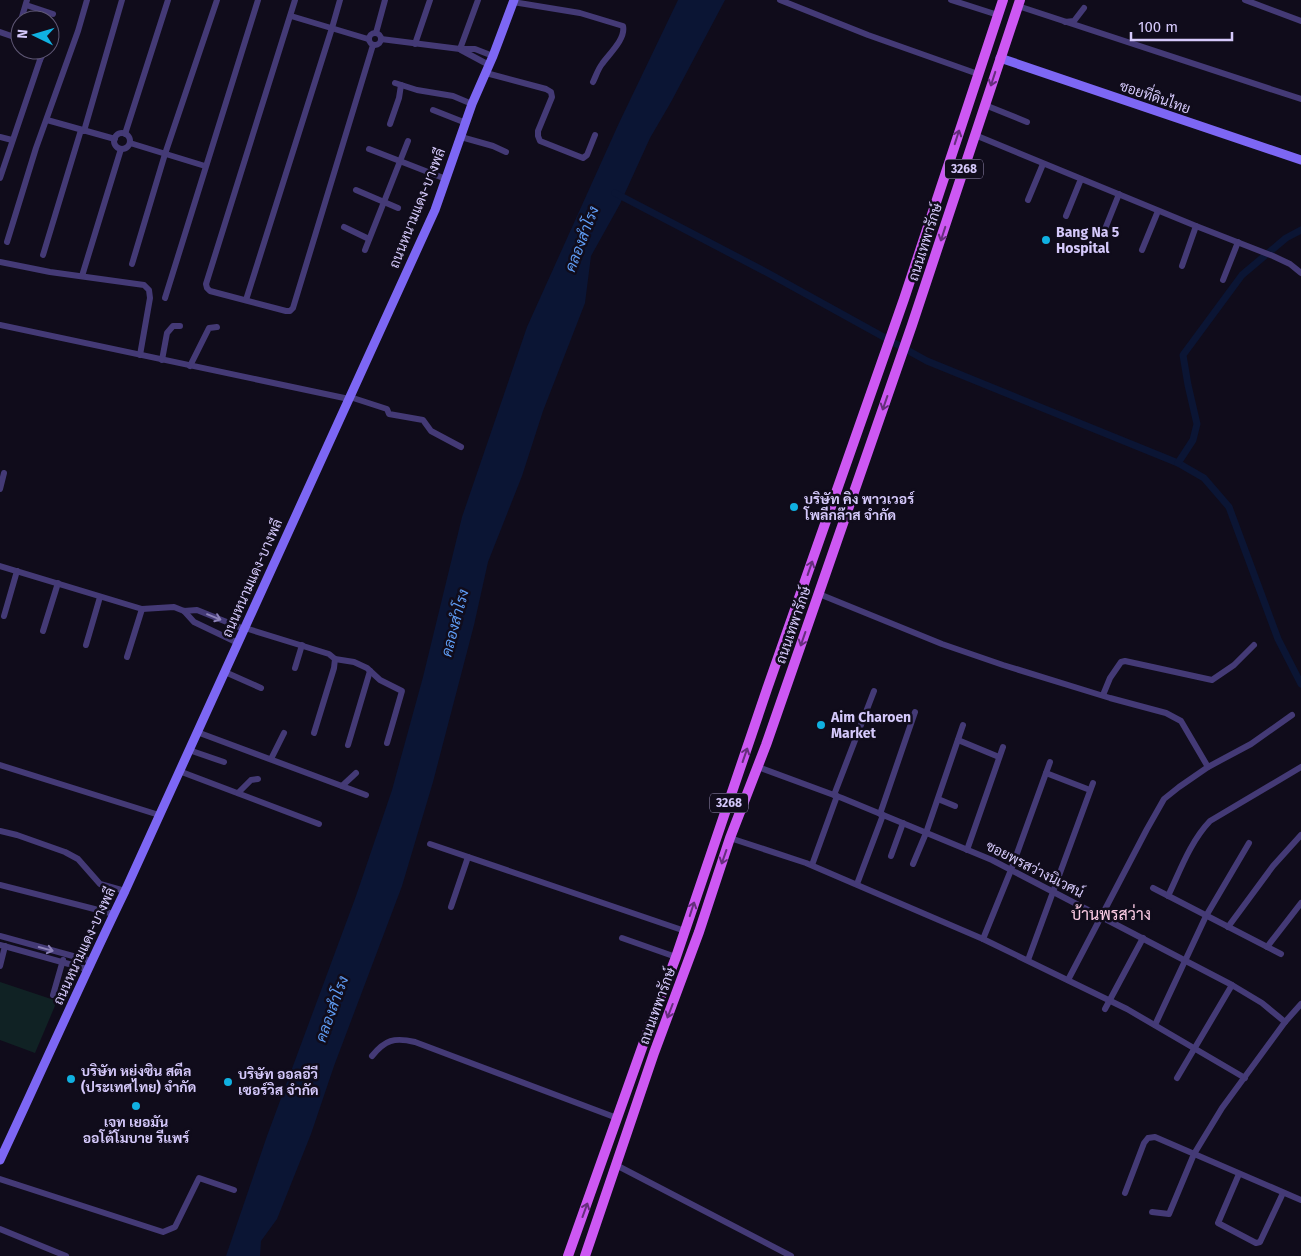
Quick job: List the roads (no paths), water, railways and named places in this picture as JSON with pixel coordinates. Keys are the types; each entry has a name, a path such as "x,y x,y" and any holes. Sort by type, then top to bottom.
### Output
{"main road":[{"name":"ถนนเทพารักษ์","path":"568,1256 676,957 767,689 892,333 1003,0"},
{"name":"ถนนหนามแดง-บางพลี","path":"0,1160 125,891 435,210 472,104 493,56 513,1"},
{"name":"ถนนเทพารักษ์","path":"585,1256 654,1053 819,594 1019,3"},
{"name":"ซอยที่ดินไทย","path":"1000,58 1301,160"}],"street":[{"path":"7,242 36,148 87,0"},
{"path":"43,255 122,0"},
{"path":"125,134 168,0"},
{"path":"132,264 164,154 217,0"},
{"path":"165,298 258,0"},
{"path":"295,0 206,284 210,290 286,311 290,311 293,308 373,45"},
{"path":"246,300 340,0"},
{"path":"376,33 385,0"},
{"path":"415,44 430,0"},
{"path":"460,49 478,0"},
{"path":"780,0 868,35 978,74"},
{"path":"951,0 998,15"},
{"path":"1245,0 1301,21"},
{"path":"513,1 580,13 623,26 624,30 613,52 603,62 593,82"},
{"path":"26,2 44,10"},
{"path":"1019,3 1064,23 1301,98"},
{"path":"1064,23 1074,21 1084,8"},
{"path":"291,16 368,39 370,44 373,45"},
{"path":"368,39 370,35 376,33"},
{"path":"376,33 380,36 381,40"},
{"path":"381,40 475,49 493,56"},
{"path":"373,45 378,44 381,40"},
{"path":"460,49 487,69 551,92 552,96 538,131 540,141 583,158 587,155 596,135"},
{"path":"0,177 40,60"},
{"path":"390,124 399,98 398,84 417,90 453,96 472,104"},
{"path":"985,105 1027,122"},
{"path":"433,110 466,122"},
{"path":"47,120 115,139"},
{"path":"120,134 125,134 130,138 130,144 127,148 121,148 116,145 115,139 120,134"},
{"path":"975,135 1158,211 1273,256 1290,264 1300,272 1301,278"},
{"path":"0,136 12,140"},
{"path":"461,137 493,146 506,152"},
{"path":"365,250 408,141"},
{"path":"130,144 205,166"},
{"path":"82,276 121,148"},
{"path":"369,149 446,179"},
{"path":"1028,200 1043,164"},
{"path":"1066,216 1081,179"},
{"path":"356,190 398,208"},
{"path":"1103,234 1119,194"},
{"path":"1142,250 1158,211"},
{"path":"1182,266 1196,226"},
{"path":"344,227 369,240"},
{"path":"1224,280 1238,242"},
{"path":"0,262 50,272 144,285 149,290 150,298 140,355"},
{"path":"0,325 349,398 387,409 389,414 423,420 431,431 461,447"},
{"path":"162,360 167,333 173,326 180,326"},
{"path":"190,366 209,328 216,327"},
{"path":"0,489 4,474"},
{"path":"0,566 142,609 174,607 184,611 194,622 238,642"},
{"path":"4,616 17,571"},
{"path":"44,631 58,583"},
{"path":"819,594 942,644 1003,665 1166,713 1182,721 1208,767"},
{"path":"86,646 100,596"},
{"path":"127,657 142,609"},
{"path":"184,611 197,610 244,628 329,654 335,659 354,662 370,671 380,680 402,691 387,744"},
{"path":"295,668 302,645"},
{"path":"1103,695 1110,678 1121,662 1135,663 1212,680 1234,665 1254,645"},
{"path":"314,733 335,659"},
{"path":"348,744 370,671"},
{"path":"225,672 261,688"},
{"path":"812,865 874,691"},
{"path":"857,884 915,712"},
{"path":"1068,980 1164,799 1208,767 1251,744 1292,715"},
{"path":"913,864 926,833 964,724"},
{"path":"197,732 366,795"},
{"path":"271,759 284,733"},
{"path":"958,740 1000,757"},
{"path":"967,850 1003,747"},
{"path":"189,750 224,762"},
{"path":"983,938 1011,870 1050,762"},
{"path":"0,765 159,815"},
{"name":"ซอยพรสว่างนิเวศน์","path":"758,767 882,814 1011,870 1232,985 1262,1003 1285,1022"},
{"path":"1168,896 1193,845 1210,821 1301,767"},
{"path":"179,771 319,824"},
{"path":"1046,772 1090,790"},
{"path":"342,786 356,773"},
{"path":"238,793 252,780 258,779"},
{"path":"1028,960 1093,783"},
{"path":"938,799 955,806"},
{"path":"891,856 902,823"},
{"path":"0,831 64,852 78,859 100,884 125,891"},
{"path":"1228,926 1273,866 1301,835"},
{"path":"730,838 812,865 983,938 1155,1025 1245,1078"},
{"path":"1155,1025 1206,916 1249,843"},
{"path":"430,844 685,931"},
{"path":"451,907 468,857"},
{"path":"0,885 114,914"},
{"path":"1153,888 1281,954"},
{"path":"1267,947 1301,903"},
{"path":"0,936 65,954 89,965"},
{"path":"622,938 676,957"},
{"path":"1105,1009 1143,938"},
{"path":"0,966 3,945 62,962 89,965"},
{"path":"53,995 65,954"},
{"path":"1176,1078 1232,985"},
{"path":"1152,1212 1169,1214 1194,1154 1222,1108 1285,1022 1301,1004"},
{"path":"372,1056 385,1042 400,1039 407,1040 617,1118"},
{"path":"1125,1193 1148,1138 1155,1137 1301,1200"},
{"path":"616,1165 791,1256"},
{"path":"1240,1174 1218,1222 1256,1243 1260,1242 1283,1193"},
{"path":"0,1179 163,1232 175,1227 199,1178 234,1190"},
{"path":"0,1229 66,1256"}],"water":[{"name":"คลองสำโรง","path":"678,0 725,0 650,138 620,204 591,256 585,303 543,411 522,476 488,562 474,625 433,782 402,886 334,1066 311,1134 277,1219 261,1241 260,1256 226,1256 267,1136 356,896 392,790 423,677 462,517 527,327 619,123"}],"waterway":[{"path":"615,193 766,272 927,361 1178,463 1204,478 1229,507 1278,639 1301,684"},
{"path":"1178,463 1193,440 1197,424 1183,355 1242,275 1286,238 1301,230"}],"place":[{"name":"Bang Na 5 Hospital","path":"1046,240"},
{"name":"บริษัท คิง พาวเวอร์ โพลีกล๊าส จำกัด","path":"794,507"},
{"name":"Aim Charoen Market","path":"821,725"},
{"name":"บริษัท หย่งซิน สตีล (ประเทศไทย) จํากัด","path":"71,1079"},
{"name":"บริษัท ออลอีวี เซอร์วิส จำกัด","path":"228,1082"},
{"name":"เจท เยอมัน ออโต้โมบาย รีแพร์","path":"136,1106"}],"district":[{"name":"บ้านพรสว่าง","path":"1111,914"}]}
